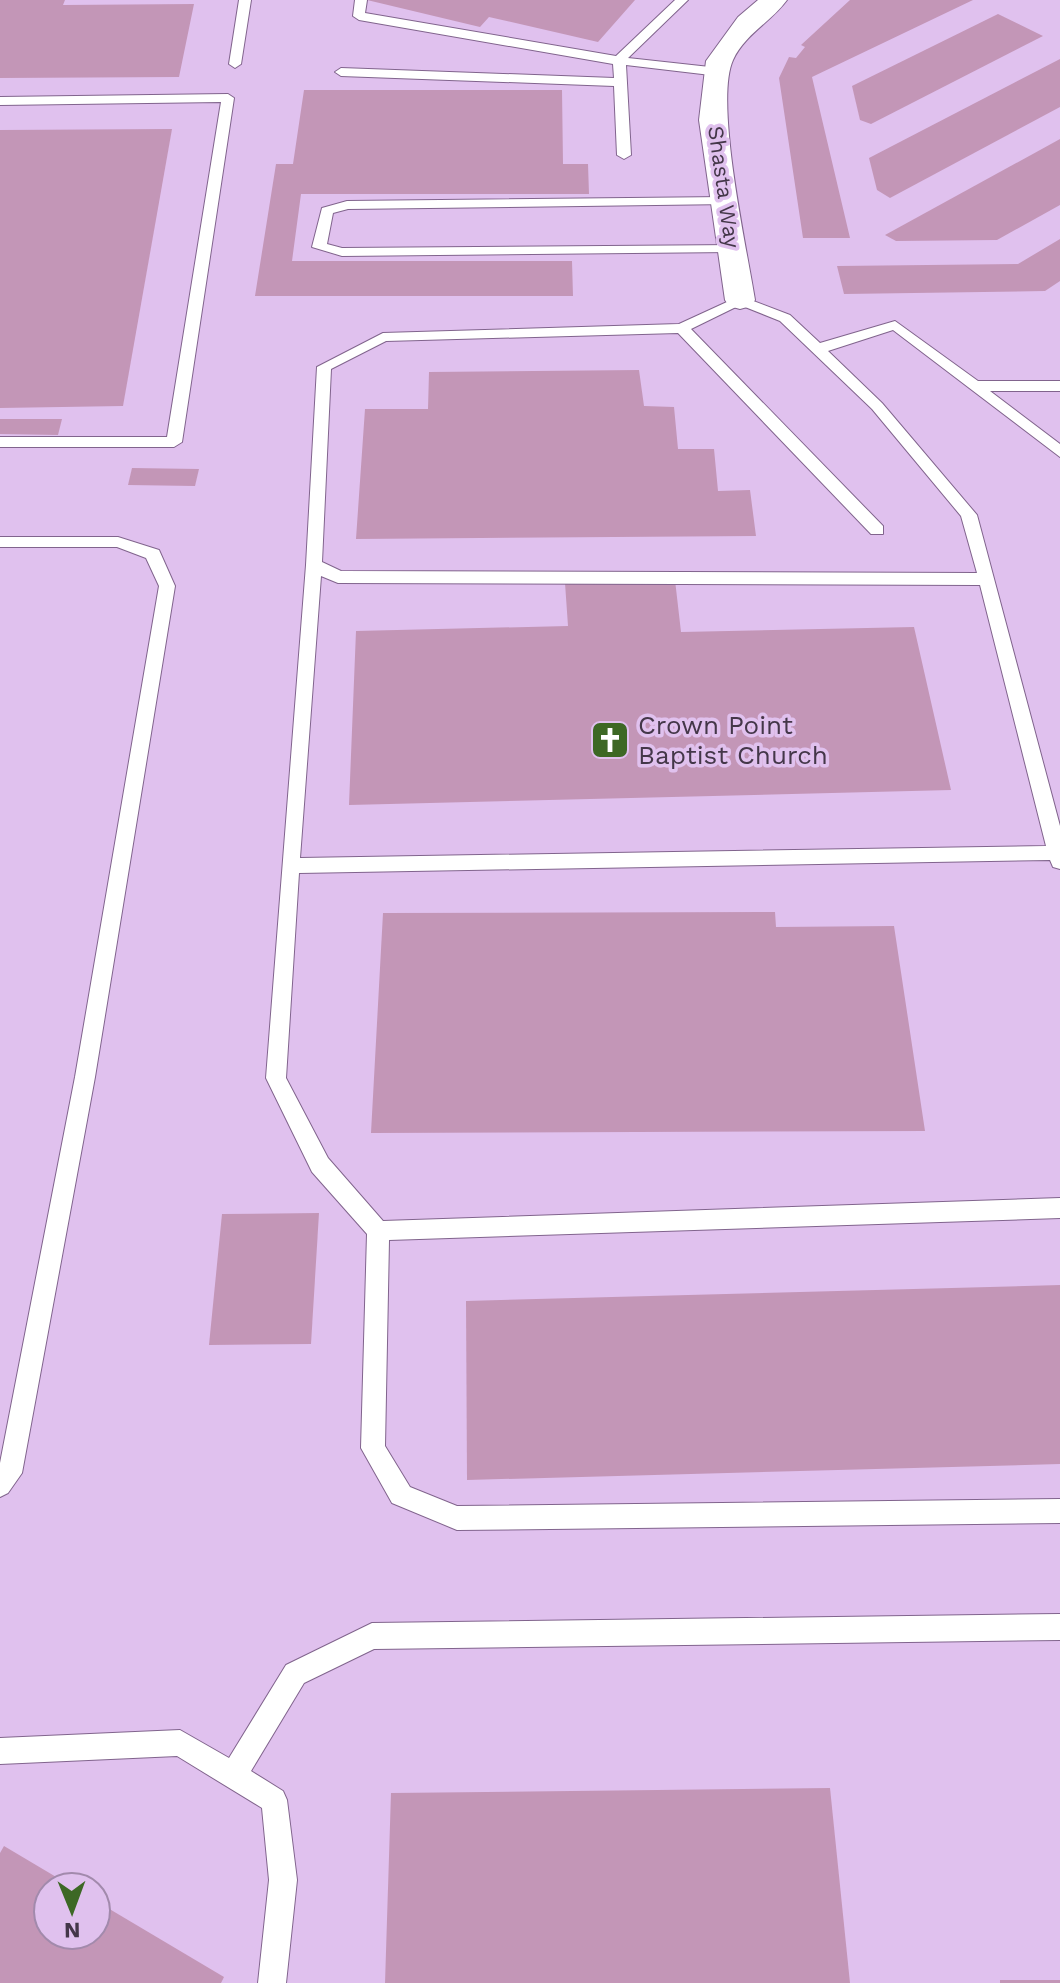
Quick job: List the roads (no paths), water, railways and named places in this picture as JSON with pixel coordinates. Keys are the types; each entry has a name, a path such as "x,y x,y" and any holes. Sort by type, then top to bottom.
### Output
{"street":[{"name":"Shasta Way","path":"740,300 713,120 719,61 747,22 774,0"}],"lane":[{"path":"235,64 245,0"},
{"path":"361,0 359,16 619,60 719,72"},
{"path":"624,155 619,60 682,0"},
{"path":"341,72 620,82"},
{"path":"0,101 230,92 174,442 0,442"},
{"path":"725,201 347,205 327,211 319,247 342,252 732,248"},
{"path":"290,866 1059,858 969,515 877,406 785,318 740,300 682,328 383,337 361,351 324,367 314,565 290,866 276,1078 320,1165 378,1231 373,1448 401,1495 457,1518 1060,1511"},
{"path":"817,349 895,325 1060,452"},
{"path":"682,328 877,530"},
{"path":"974,386 1060,386"},
{"path":"0,542 118,542 153,554 167,586 82,1092 10,1473 0,1485"},
{"path":"314,565 338,577 987,579"},
{"path":"378,1231 1060,1208"},
{"path":"234,1775 295,1674 372,1636 1060,1627"},
{"path":"0,1751 180,1743 274,1800 283,1880 272,1983"}],"place":[{"name":"Crown Point Baptist Church","path":"610,740"}]}
